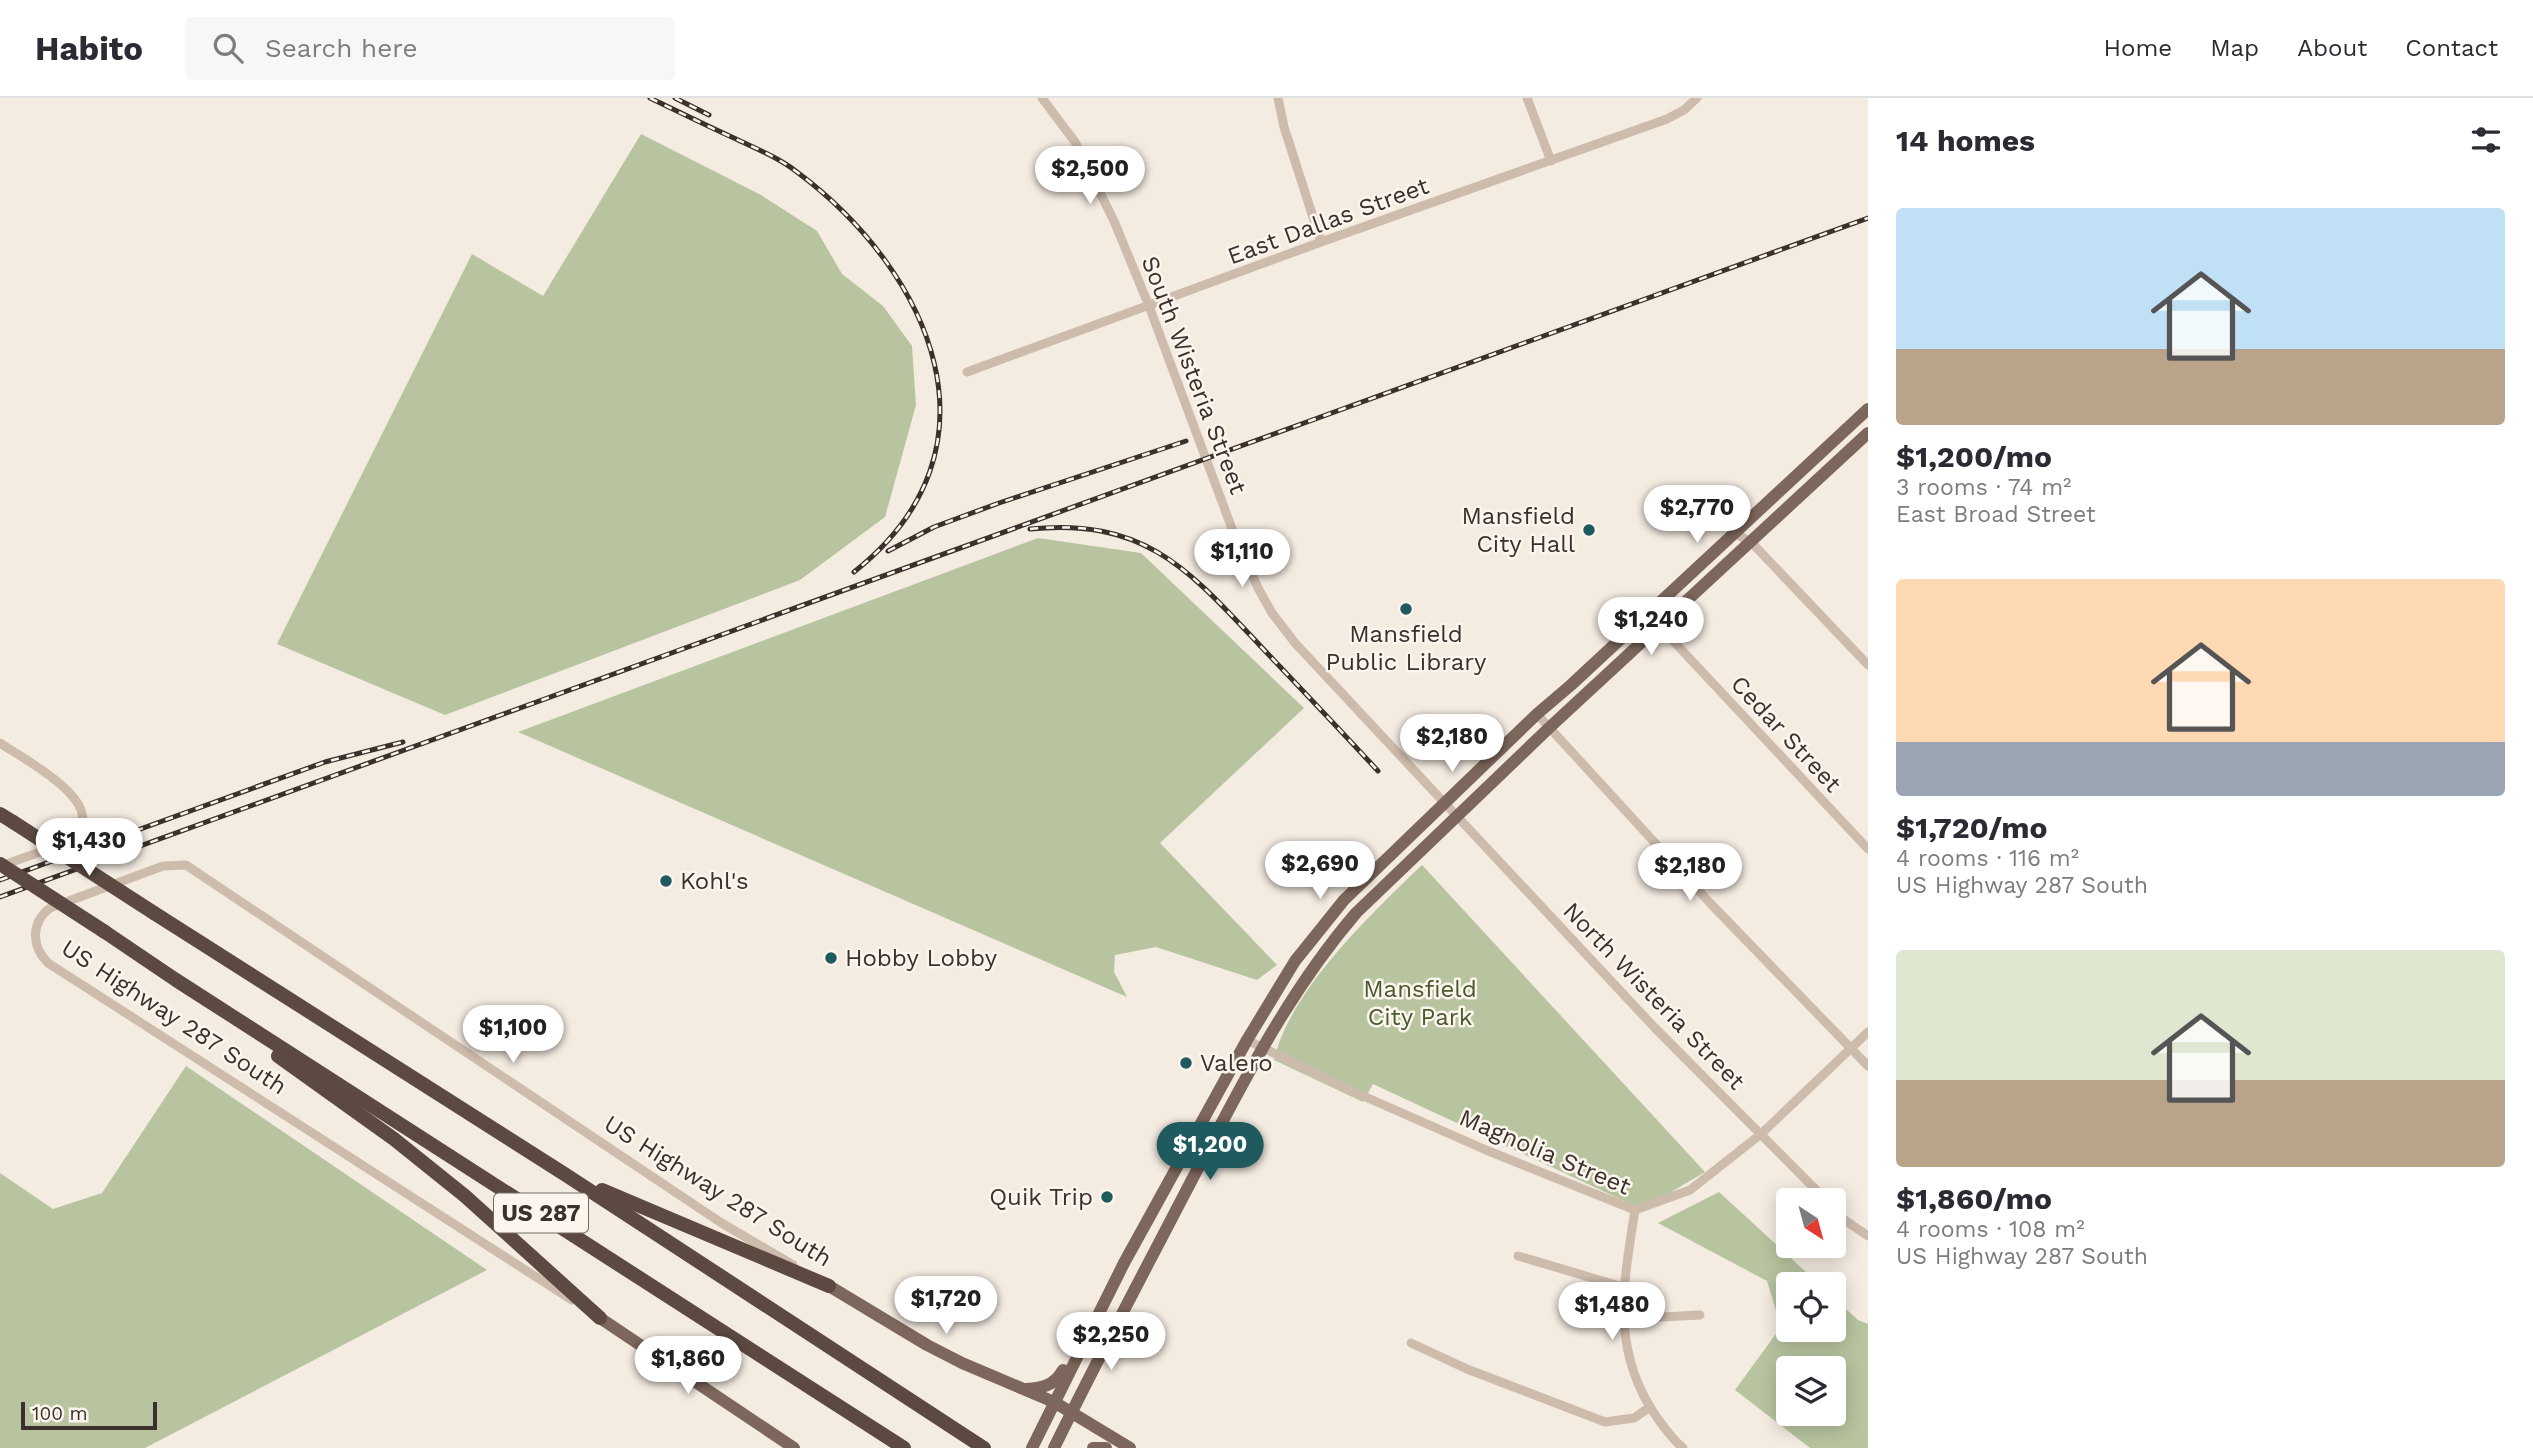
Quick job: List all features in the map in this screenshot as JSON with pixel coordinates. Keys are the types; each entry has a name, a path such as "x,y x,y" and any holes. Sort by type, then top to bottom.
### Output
{"highway":[{"name":"US 287","path":"0,814 566,1175 984,1448"},
{"name":"US 287","path":"0,865 904,1448"},
{"path":"176,980 202,1005 405,1147 465,1196 600,1318"},
{"path":"566,1175 829,1286"}],"main road":[{"path":"1032,1448 1124,1263 1247,1040 1294,961 1344,900 1537,713 1648,614 1868,409"},
{"path":"1054,1448 1218,1130 1307,974 1356,913 1550,727 1868,433"},
{"path":"1344,900 1356,913"},
{"path":"1294,961 1307,974"},
{"path":"1202,1122 1218,1130"},
{"path":"1124,1263 1144,1274"},
{"name":"US Highway 287 South","path":"829,1286 927,1345 1054,1402 1130,1448"},
{"name":"US Highway 287 South","path":"600,1318 794,1448"},
{"path":"1024,1389 1053,1383 1077,1354"},
{"path":"1093,1448 1104,1448"}],"street":[{"name":"South Wisteria Street","path":"1041,98 1075,142 1114,220 1234,534 1272,613 1295,643 1457,817"},
{"path":"1278,98 1284,127 1321,242"},
{"path":"1527,98 1551,161"},
{"name":"East Dallas Street","path":"967,372 1667,119 1684,110 1697,98"},
{"path":"1739,528 1868,665"},
{"name":"Cedar Street","path":"1648,614 1868,849"},
{"path":"1537,713 1710,903 1868,1066"},
{"path":"0,743 63,785 82,809 83,820 78,831 68,839 0,865"},
{"name":"North Wisteria Street","path":"1457,817 1654,1027 1814,1188"},
{"name":"US Highway 287 South","path":"600,1318 48,963 39,952 35,941 41,917 50,908 163,866 186,865 720,1222 829,1286"},
{"name":"Magnolia Street","path":"1247,1040 1477,1146 1635,1210 1690,1190 1761,1134 1868,1032"},
{"path":"1635,1210 1623,1287 1631,1367 1650,1407 1674,1441 1683,1448"},
{"path":"1846,1221 1868,1236"},
{"path":"1518,1256 1623,1287"},
{"path":"1625,1318 1700,1315"},
{"path":"1411,1343 1467,1369 1605,1422 1634,1418 1650,1407"}],"green space":[{"path":"641,134 761,195 817,231 842,274 883,306 912,346 916,405 885,517 800,580 445,715 277,644 472,254 543,296"},
{"path":"1038,538 1141,553 1304,708 1160,843 1277,965 1257,980 1156,947 1115,955 1114,972 1127,997 518,732"},
{"name":"Mansfield City Park","path":"1422,865 1705,1172 1666,1195 1635,1206 1373,1084 1363,1102 1274,1060 1283,1034 1314,980 1357,930"},
{"path":"186,1066 487,1270 145,1448 0,1448 0,1173 53,1209 102,1193"},
{"path":"1719,1192 1776,1244 1776,1258 1791,1258 1806,1272 1776,1272 1776,1311 1767,1281 1658,1223"},
{"path":"1846,1309 1858,1320 1868,1324 1868,1448 1810,1448 1782,1426 1846,1426 1846,1356 1776,1356 1776,1422 1735,1390 1776,1334 1776,1342 1846,1342"}],"railway":[{"path":"650,98 768,154 797,172 844,213 884,259 915,310 934,363 940,418 930,472 902,524 854,572"},
{"path":"675,98 709,115"},
{"path":"0,897 1868,218"},
{"path":"888,551 934,527 999,503 1186,441"},
{"path":"1030,529 1072,528 1107,532 1138,542 1166,557 1216,599 1378,771"},
{"path":"0,880 325,762 403,742"}],"place":[{"name":"Mansfield City Hall","path":"1589,530"},
{"name":"Mansfield Public Library","path":"1406,609"},
{"name":"Kohl's","path":"666,881"},
{"name":"Hobby Lobby","path":"831,958"},
{"name":"Valero","path":"1186,1063"},
{"name":"Quik Trip","path":"1107,1197"}]}
